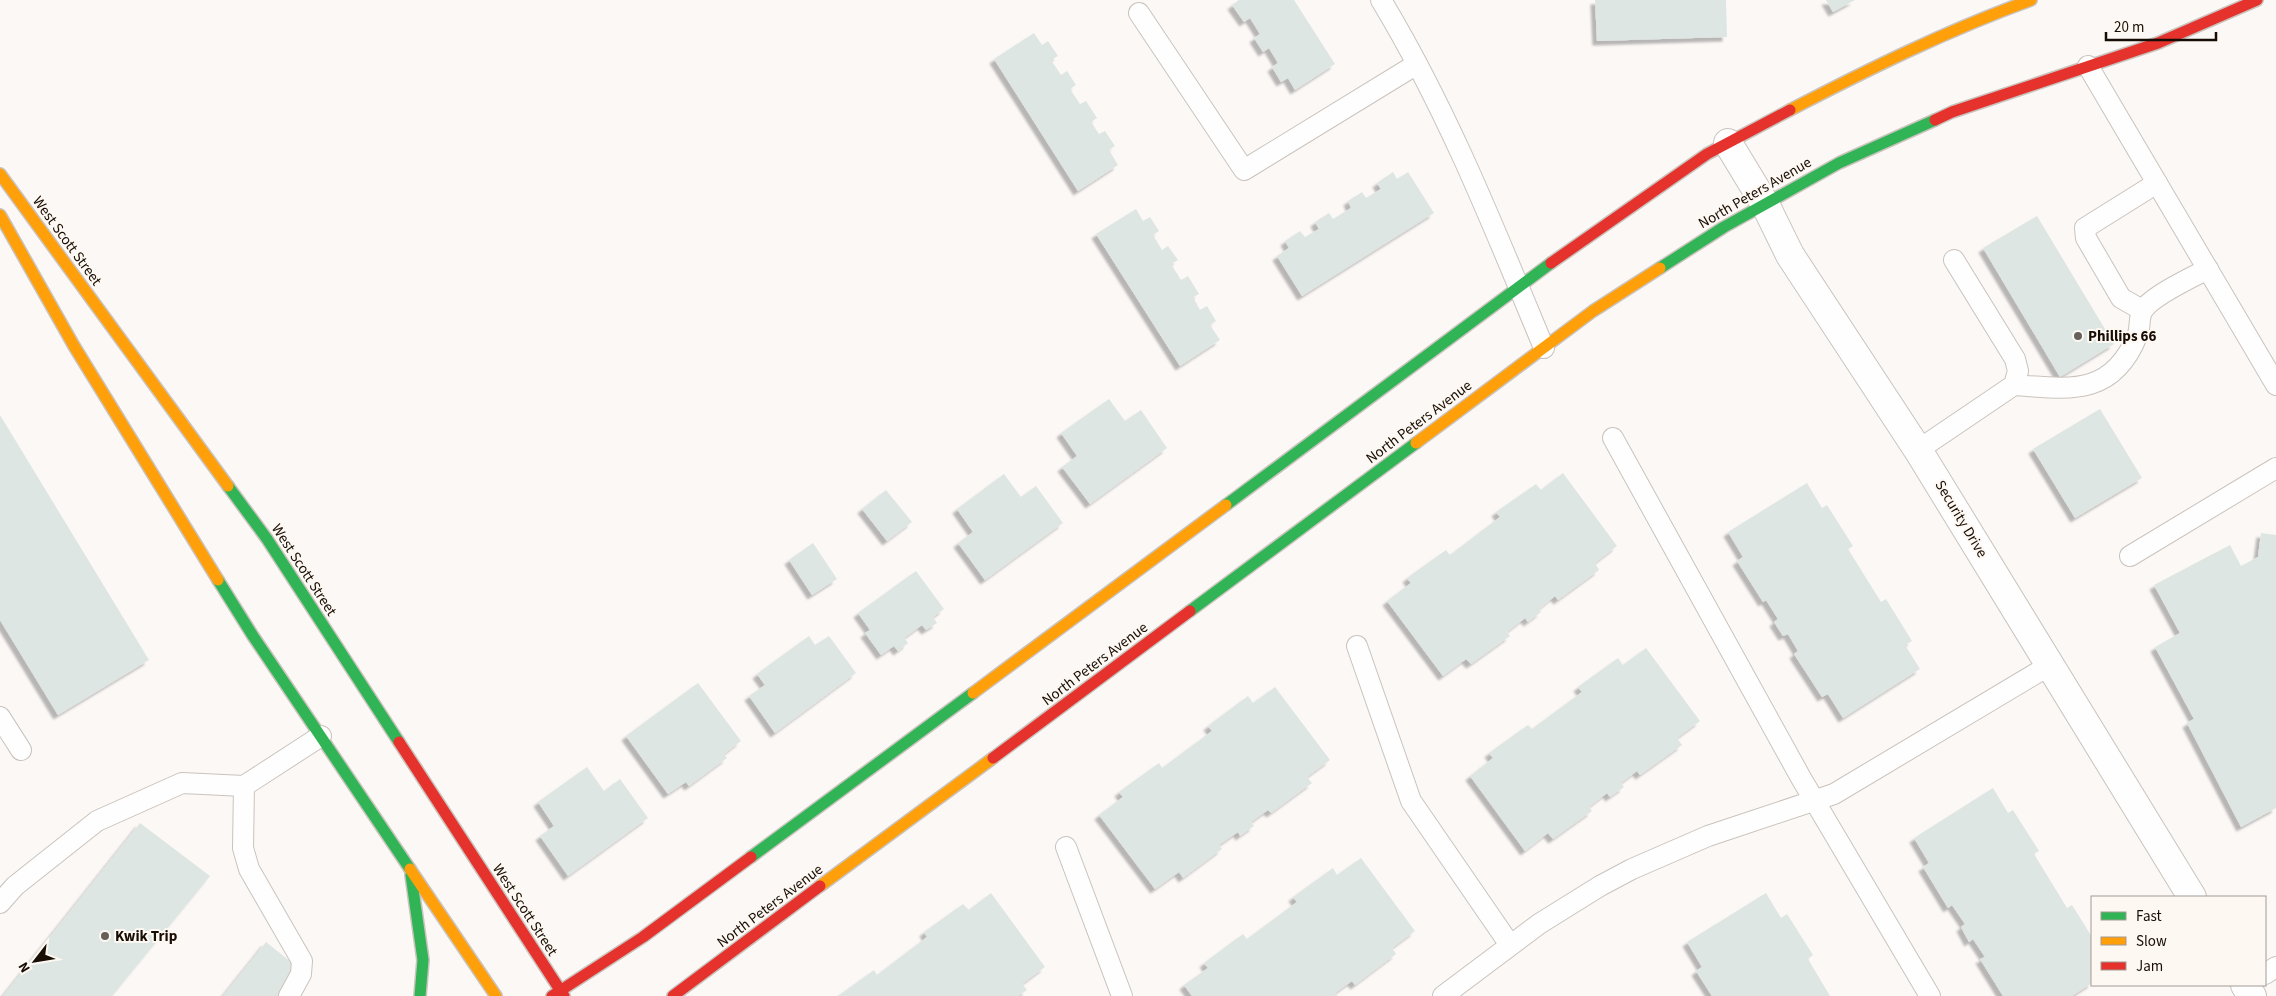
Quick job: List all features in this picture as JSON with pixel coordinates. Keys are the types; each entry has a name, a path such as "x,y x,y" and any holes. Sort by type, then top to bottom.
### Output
{"main road":[{"path":"559,994 643,937 1519,287 1692,164 1862,72 1979,19 2031,0"},
{"name":"North Peters Avenue","path":"673,996 1593,311 1724,227 1840,163 1952,112 2158,43 2257,0"},
{"name":"West Scott Street","path":"3,184 267,539 559,994"},
{"path":"0,215 74,346 253,636 496,996"},
{"path":"410,869 424,960 420,996"}],"street":[{"name":"Security Drive","path":"1728,143 1765,204 1790,255 1918,450 2191,896"}],"lane":[{"path":"1381,0 1418,64 1519,287 1544,348"},
{"path":"1140,14 1244,170 1418,64"},
{"path":"2088,66 2276,385"},
{"path":"2142,310 2121,298 2086,238 2085,228 2157,183"},
{"path":"1954,260 2015,359 2018,371 2014,385"},
{"path":"1918,450 2014,385 2071,389 2103,380 2119,367 2138,336 2142,310 2162,294 2208,268"},
{"path":"1614,438 1814,799 1930,996"},
{"path":"2130,556 2276,468"},
{"path":"1357,646 1411,801 1510,945"},
{"path":"1443,996 1510,945 1569,904 1632,869 1708,836 1814,799 1834,794 2050,666"},
{"path":"0,718 20,750"},
{"path":"0,903 15,886 97,821 182,782 244,786 321,736"},
{"path":"244,786 243,848 249,869 302,961 301,974 288,996"},
{"path":"1066,847 1122,996"}],"building":[{"path":"1239,0 1294,0 1335,64 1295,90 1288,78 1281,82 1272,67 1278,63 1269,48 1263,52 1254,38 1260,34 1250,18 1244,22 1232,5"},
{"path":"1595,0 1726,0 1727,37 1597,41"},
{"path":"1826,0 1855,0 1833,12"},
{"path":"1034,33 1042,45 1048,41 1058,56 1051,60 1061,75 1067,71 1076,85 1070,89 1080,104 1086,101 1097,118 1091,122 1099,134 1105,131 1115,146 1109,150 1118,165 1078,191 994,59"},
{"path":"1393,172 1397,179 1408,172 1434,213 1302,296 1277,256 1289,248 1285,241 1300,231 1305,237 1319,229 1315,222 1329,213 1333,219 1351,208 1348,201 1362,192 1366,198 1381,189 1377,183"},
{"path":"1136,209 1143,221 1150,217 1159,231 1153,235 1162,250 1168,246 1178,260 1171,264 1181,280 1188,276 1199,294 1193,297 1200,310 1207,306 1216,321 1210,325 1220,340 1180,366 1096,234"},
{"path":"2037,216 2114,344 2060,377 1983,248"},
{"path":"1109,399 1125,421 1141,410 1167,448 1090,504 1062,467 1077,456 1061,433"},
{"path":"2100,409 2142,478 2075,518 2033,449"},
{"path":"0,415 149,660 58,715 0,620"},
{"path":"1563,473 1617,546 1595,563 1599,570 1558,600 1555,596 1539,609 1541,612 1528,622 1525,618 1507,632 1510,636 1471,664 1466,659 1443,676 1387,601 1411,583 1407,578 1446,550 1450,555 1500,517 1496,512 1536,484 1541,490"},
{"path":"1004,474 1021,497 1036,486 1063,523 985,580 958,543 973,532 957,509"},
{"path":"1807,483 1822,508 1827,505 1853,546 1848,549 1881,602 1886,599 1912,641 1905,645 1920,669 1843,718 1828,694 1822,697 1794,654 1798,651 1788,634 1783,636 1774,622 1778,619 1766,600 1763,602 1737,561 1743,557 1728,532"},
{"path":"886,490 912,522 887,541 862,509"},
{"path":"2261,533 2276,535 2276,808 2241,827 2187,723 2194,719 2155,647 2180,633 2154,585 2230,545 2241,566 2258,557"},
{"path":"813,543 837,579 812,595 789,560"},
{"path":"916,571 944,609 933,617 937,623 926,630 922,625 904,638 908,643 898,651 894,646 881,655 865,633 870,630 858,613"},
{"path":"809,636 815,645 829,636 856,673 775,733 749,696 765,685 757,674"},
{"path":"1646,648 1700,721 1677,738 1682,745 1640,775 1637,771 1621,783 1624,787 1610,797 1607,793 1589,807 1592,811 1553,839 1548,833 1525,851 1470,776 1493,758 1489,753 1528,725 1532,729 1582,692 1578,687 1618,658 1623,665"},
{"path":"698,683 741,741 724,754 727,758 689,786 686,782 668,794 626,736"},
{"path":"1275,687 1330,760 1307,777 1312,783 1271,813 1268,810 1251,822 1254,826 1240,836 1238,832 1219,845 1222,849 1183,878 1179,872 1155,889 1099,815 1123,797 1119,792 1159,763 1162,768 1212,731 1208,726 1248,696 1253,703"},
{"path":"587,767 604,791 620,779 648,818 568,876 540,836 554,826 538,802"},
{"path":"1993,788 2008,813 2013,810 2039,851 2034,854 2067,908 2072,905 2091,935 2091,984 2072,996 2003,996 1980,959 1985,957 1973,939 1969,942 1961,927 1965,924 1952,905 1948,908 1923,867 1929,863 1914,838"},
{"name":"Kwik Trip","path":"140,823 210,876 112,996 3,996"},
{"path":"1361,858 1415,931 1392,948 1396,954 1355,985 1352,981 1335,993 1338,996 1192,996 1184,985 1208,968 1204,963 1243,934 1247,939 1297,902 1293,897 1333,868 1337,875"},
{"path":"991,893 1045,967 1022,984 1027,990 1018,996 838,996 874,970 877,975 927,937 924,932 963,904 969,910"},
{"path":"1766,893 1781,918 1787,914 1813,955 1808,959 1830,996 1712,996 1696,971 1702,967 1687,942"},
{"path":"266,942 301,970 280,996 223,996"}],"traffic: fast":[{"path":"1660,268 1724,227 1839,163 1935,120"},
{"path":"1226,505 1551,263"},
{"path":"1190,611 1416,443"},
{"path":"228,486 267,539 399,742"},
{"path":"218,580 253,636 410,869"},
{"path":"751,857 973,693"},
{"path":"411,875 423,960 420,996"}],"traffic: slow":[{"path":"1790,110 1909,51 1969,24 2031,0"},
{"path":"0,174 228,486"},
{"path":"0,215 74,346 218,580"},
{"path":"1416,443 1593,311 1660,268"},
{"path":"973,693 1226,505"},
{"path":"820,886 993,758"},
{"path":"410,869 496,996"}],"traffic: jam":[{"path":"1935,120 1952,112 2158,43 2257,0"},
{"path":"1551,263 1707,154 1790,110"},
{"path":"993,758 1190,611"},
{"path":"399,742 564,996"},
{"path":"552,996 643,937 751,857"},
{"path":"673,996 820,886"}],"place":[{"name":"Phillips 66","path":"2078,336"},
{"name":"Kwik Trip","path":"105,936"}]}
